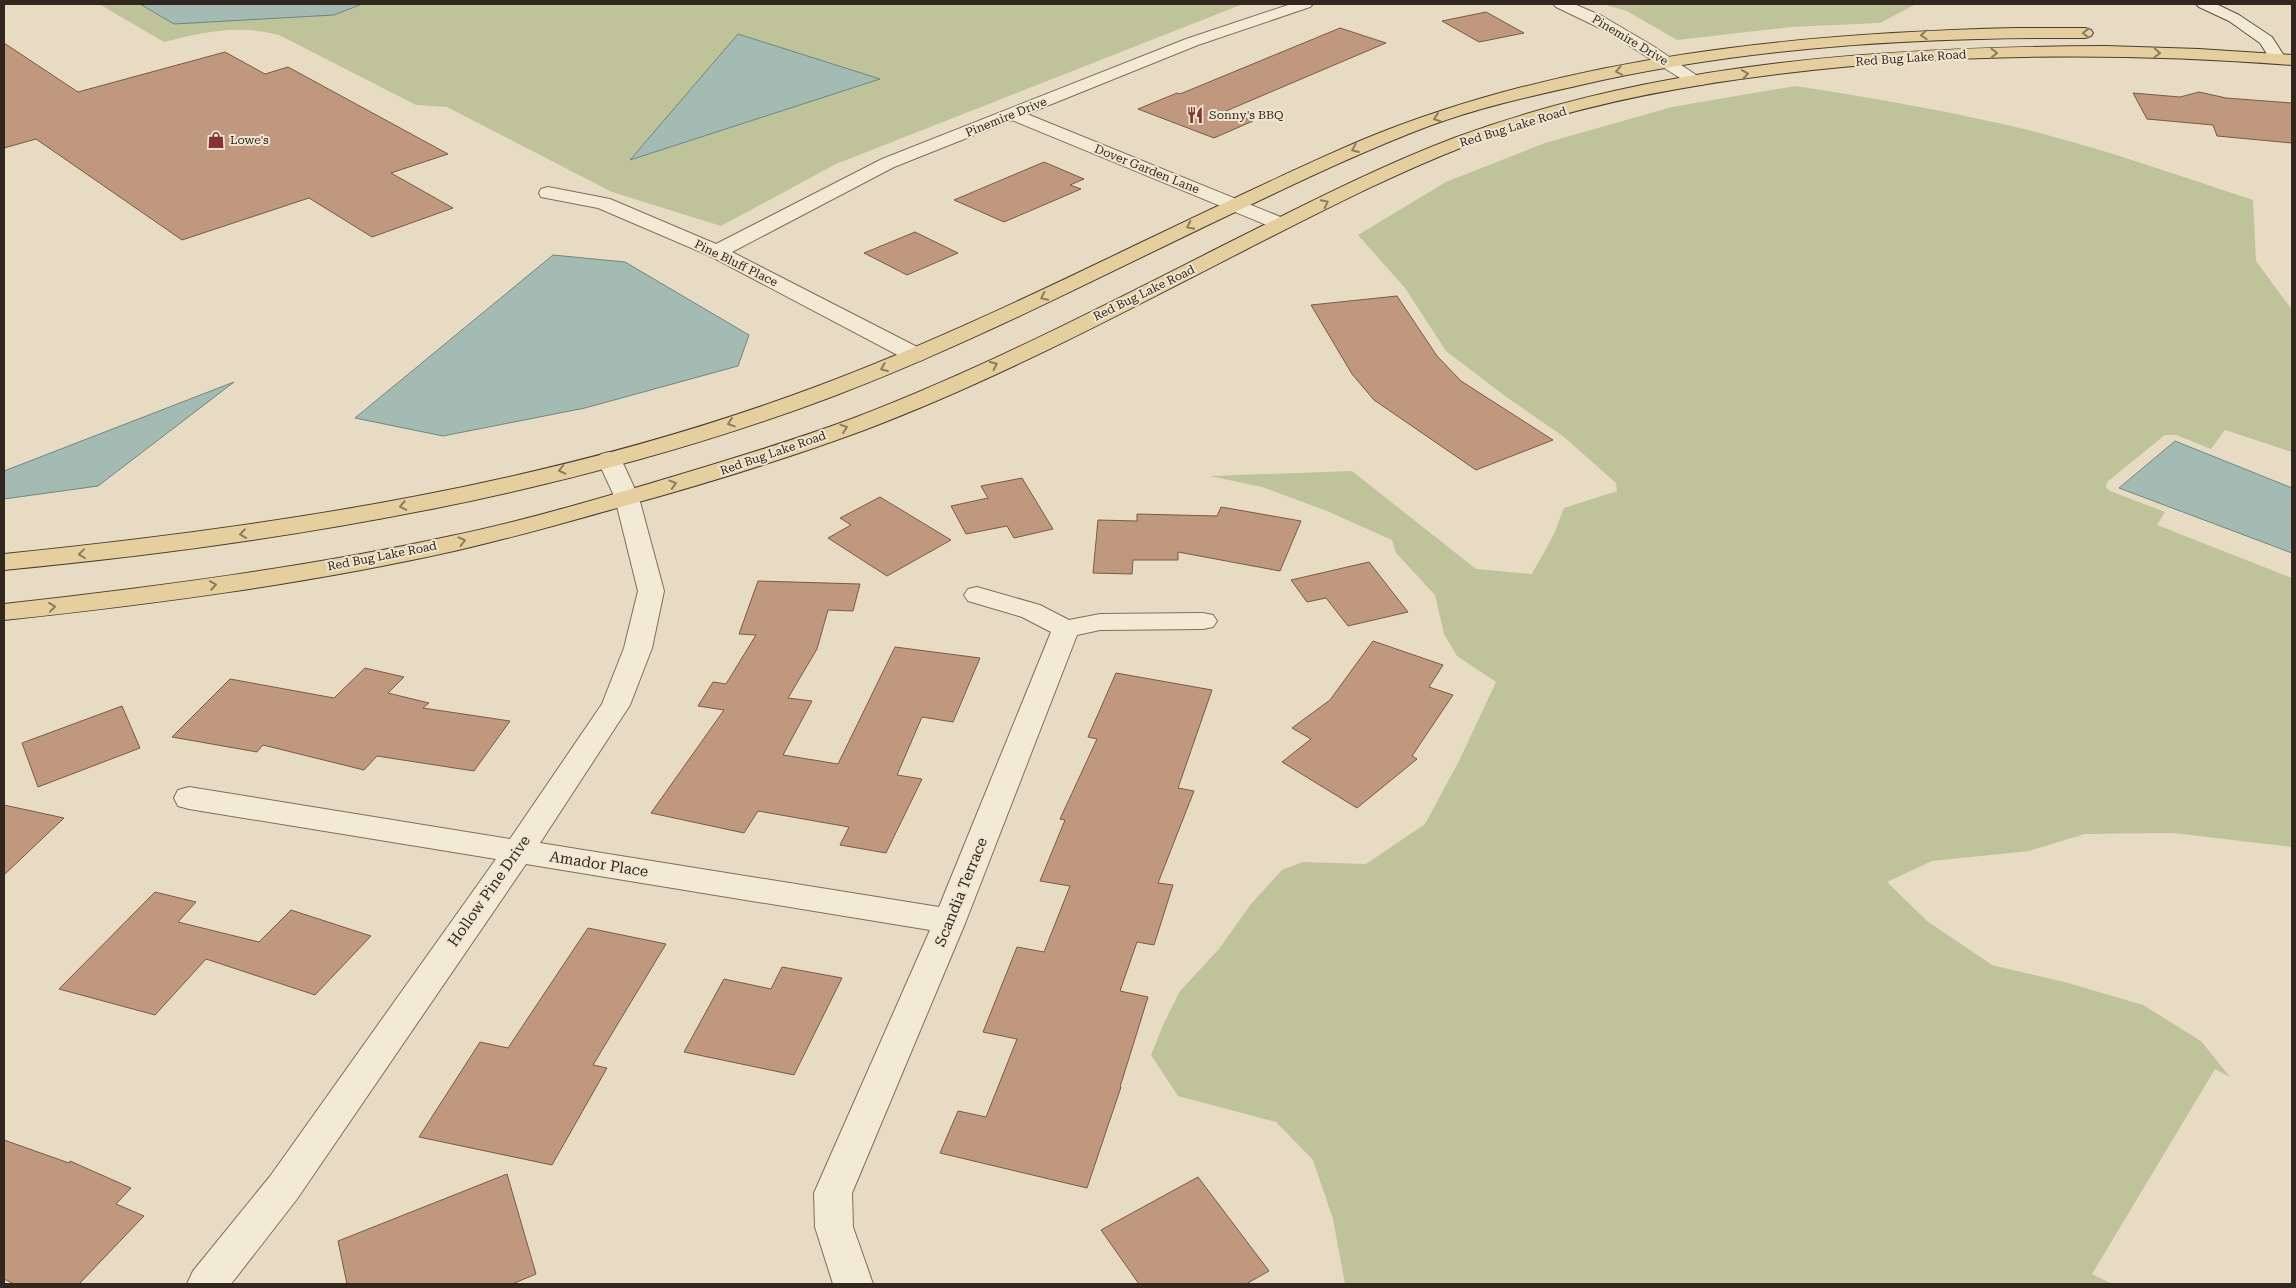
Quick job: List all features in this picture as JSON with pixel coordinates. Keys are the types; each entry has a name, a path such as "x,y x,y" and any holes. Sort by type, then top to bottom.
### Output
{"main road":[{"name":"Red Bug Lake Road","path":"4,562 174,544 322,522 478,491 609,459 716,428 797,401 915,355 1031,303 1357,148 1433,119 1504,98 1577,80 1666,62 1847,39 1954,34 2104,33"},
{"path":"2237,38 2284,42"},
{"name":"Red Bug Lake Road","path":"4,612 118,600 316,568 456,542 627,498 738,465 870,419 961,381 1063,333 1281,224 1390,172 1461,142 1526,120 1612,98 1697,81 1774,69 1875,59 2061,51 2157,52 2285,59"}],"street":[{"name":"Pinemire Drive","path":"717,252 826,194 888,164 1192,42 1305,4"},
{"name":"Pinemire Drive","path":"1561,4 1586,14 1697,81"},
{"path":"2204,4 2234,18 2266,40 2285,59"},
{"name":"Dover Garden Lane","path":"1012,114 1281,224"},
{"name":"Pine Bluff Place","path":"548,193 603,203 717,252 915,355"},
{"name":"Hollow Pine Drive","path":"207,1284 284,1187 518,851 616,705 638,648 651,591 627,498 609,459"},
{"path":"977,595 1031,611 1066,629 1100,622 1203,621"},
{"name":"Scandia Terrace","path":"853,1284 834,1227 833,1193 950,921 1066,629"},
{"name":"Amador Place","path":"189,798 950,921"}],"green space":[{"path":"99,4 1243,4 836,164 721,226 612,192 447,107 416,105 279,35 250,30 235,30 207,32 164,42"},
{"path":"1602,4 1916,4 1880,23 1790,27 1677,40 1627,11"},
{"path":"1795,86 1914,106 2032,131 2116,155 2253,200 2256,261 2292,310 2292,452 2225,430 2211,449 2176,435 2165,435 2107,482 2106,487 2110,491 2165,512 2157,525 2292,578 2292,847 2173,833 2085,834 2029,851 1932,861 1887,882 1927,921 1992,965 2068,983 2143,1005 2201,1041 2230,1077 2215,1069 2092,1274 2112,1284 1345,1284 1333,1219 1313,1160 1276,1122 1178,1096 1151,1055 1180,991 1219,949 1251,904 1282,870 1303,862 1366,864 1425,824 1460,759 1496,682 1457,656 1444,634 1435,595 1396,553 1392,540 1327,511 1262,487 1210,476 1352,471 1476,569 1532,574 1554,534 1564,508 1617,491 1616,483 1564,437 1505,396 1446,351 1405,288 1358,235 1446,182 1545,143 1672,107"}],"water":[{"path":"140,4 362,4 334,15 174,24"},
{"path":"738,34 880,79 630,160"},
{"path":"553,255 625,262 749,335 738,366 585,408 443,436 355,418"},
{"path":"234,382 98,486 4,499 4,471"},
{"path":"2175,441 2292,488 2292,553 2119,488"}],"building":[{"path":"1486,12 1524,33 1479,42 1442,21"},
{"path":"1340,28 1386,43 1226,111 1253,121 1214,138 1138,109 1177,93 1180,94"},
{"path":"4,43 78,92 225,52 265,74 288,67 448,154 391,173 453,208 372,237 309,198 182,240 36,139 4,148"},
{"path":"2199,92 2226,98 2292,103 2292,143 2217,136 2213,125 2147,119 2133,93 2180,97"},
{"path":"1044,162 1084,179 1070,185 1081,189 1004,222 954,200"},
{"path":"915,232 958,253 907,275 864,253"},
{"path":"1397,296 1437,356 1461,381 1553,440 1476,470 1374,400 1352,374 1311,305"},
{"path":"1022,478 1053,529 1014,538 1007,526 966,534 951,506 988,498 981,486"},
{"path":"880,497 951,540 887,576 828,538 851,525 840,518"},
{"path":"1221,507 1301,521 1280,571 1178,552 1178,560 1133,560 1132,574 1093,573 1098,520 1137,521 1137,514 1217,516"},
{"path":"1369,562 1408,612 1348,626 1326,598 1307,602 1291,580"},
{"path":"758,581 860,584 853,611 828,610 817,649 788,698 812,701 783,755 838,764 895,647 980,658 953,722 922,717 897,775 922,779 886,853 840,845 849,827 758,811 744,833 651,813 724,710 698,706 713,682 726,684 756,635 739,634"},
{"path":"1373,641 1443,665 1429,687 1453,695 1412,756 1417,759 1357,808 1282,762 1311,739 1292,728 1330,700"},
{"path":"365,668 404,677 388,693 429,703 423,708 510,721 474,771 377,756 364,770 263,745 257,752 172,737 230,679 334,698"},
{"path":"1116,673 1212,690 1178,788 1194,791 1158,883 1173,885 1154,945 1137,942 1120,991 1148,997 1121,1087 1087,1188 940,1153 958,1111 986,1117 1017,1039 983,1032 1017,947 1044,952 1070,886 1040,881 1065,820 1060,819 1097,739 1088,737"},
{"path":"122,706 140,748 38,787 22,743"},
{"path":"4,805 64,818 4,875"},
{"path":"155,892 196,902 178,922 259,942 291,910 371,936 315,995 206,959 155,1015 59,989"},
{"path":"588,928 666,944 593,1065 607,1068 552,1165 419,1137 480,1042 508,1048"},
{"path":"782,967 842,978 794,1075 684,1052 724,979 771,989"},
{"path":"4,1140 69,1163 70,1161 131,1188 116,1204 144,1216 79,1284 14,1284 4,1279"},
{"path":"507,1174 536,1274 512,1284 347,1284 338,1241"},
{"path":"1198,1177 1269,1271 1246,1284 1139,1284 1101,1230"}],"place":[{"name":"Sonny's BBQ","path":"1195,115"},
{"name":"Lowe's","path":"216,140"}]}
